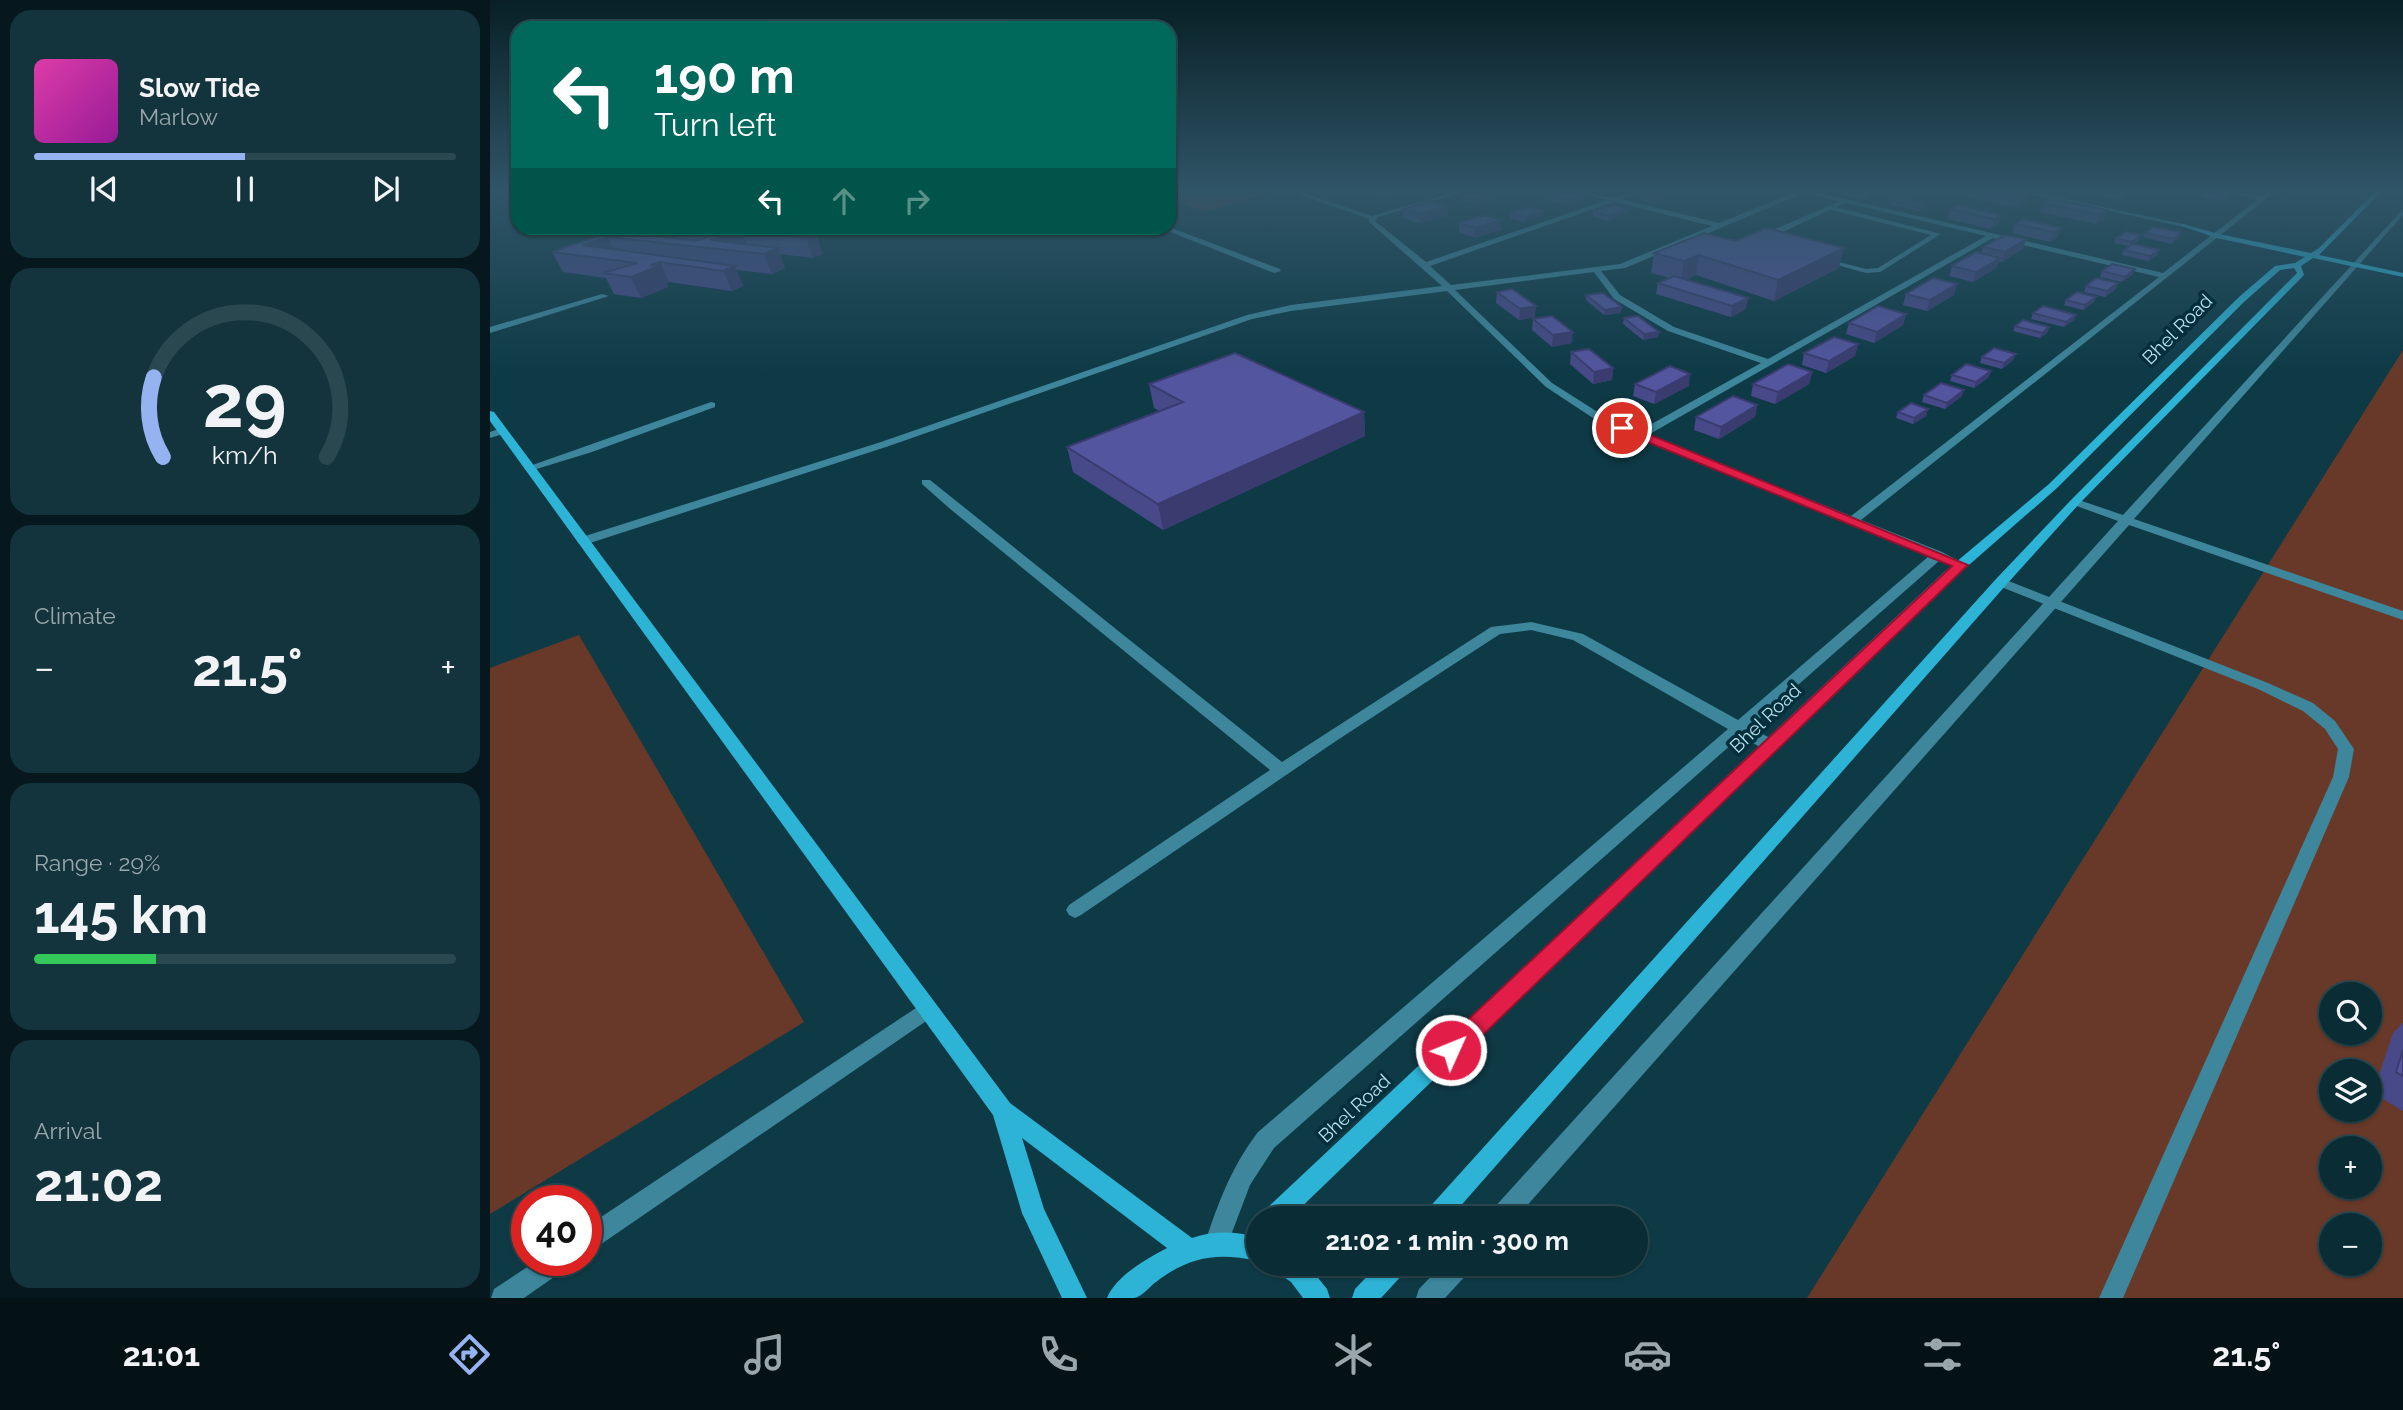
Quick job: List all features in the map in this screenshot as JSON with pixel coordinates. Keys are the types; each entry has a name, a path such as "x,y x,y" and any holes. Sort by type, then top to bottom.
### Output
{"street":[{"path":"1226,252 1278,271"},
{"path":"1410,252 1549,385 1603,420 1961,565"},
{"path":"1425,265 1464,252"},
{"path":"583,541 885,443 1250,317 1291,307 1597,271 1622,266 1658,252"},
{"path":"1809,256 1874,272 1909,252"},
{"path":"1640,435 1964,252"},
{"path":"2059,252 2165,276"},
{"path":"1852,521 2196,252"},
{"path":"2296,252 2403,267"},
{"name":"Bhel Road","path":"1286,1206 1961,565 2053,486 2242,299 2278,268 2297,265 2320,252"},
{"path":"2327,252 2403,275"},
{"path":"1511,1206 2366,252"},
{"path":"1446,1206 2001,582 2075,502 2301,273 2297,265"},
{"path":"1597,271 1617,297 1660,323 1768,362"},
{"path":"490,330 605,296"},
{"path":"530,468 711,405"},
{"path":"490,414 496,433 530,468 1002,1110 1188,1249"},
{"path":"926,482 1281,771"},
{"path":"2075,502 2403,616"},
{"path":"1217,1243 1235,1186 1246,1164 1266,1140 1938,555"},
{"path":"2001,582 2308,706 2330,725 2346,749 2342,777 2111,1298"},
{"path":"1075,909 1496,630 1531,626 1578,637 1772,746"},
{"path":"602,1230 928,1009"},
{"path":"1002,1110 1034,1213 1075,1298"},
{"path":"1119,1298 1152,1268 1188,1249 1217,1243 1246,1242"},
{"path":"503,1298 535,1276"},
{"path":"1302,1276 1318,1298"},
{"path":"1364,1298 1384,1276"},
{"path":"1429,1298 1448,1276"}],"shaded area":[{"path":"2403,350 2403,1298 1807,1298"},
{"path":"579,635 804,1022 537,1185 511,1185 511,1201 490,1214 490,668"}],"building":[{"path":"552,252 631,252 735,266 723,271 660,262 651,265 659,266 631,277 603,273 637,263"},
{"path":"742,252 770,252 764,254"},
{"path":"1837,252 1778,280 1699,255 1684,261 1654,253"},
{"path":"1976,252 2000,258 1976,272 1952,266"},
{"path":"2131,252 2157,252 2150,256"},
{"path":"2112,264 2135,269 2125,277 2102,271"},
{"path":"1674,276 1748,298 1732,306 1658,283"},
{"path":"1933,278 1957,284 1930,300 1906,294"},
{"path":"2096,278 2118,283 2107,291 2086,286"},
{"path":"1512,289 1536,306 1520,309 1497,292"},
{"path":"2077,292 2096,297 2085,305 2066,300"},
{"path":"1603,293 1622,307 1605,310 1586,295"},
{"path":"1878,306 1906,314 1877,332 1849,323"},
{"path":"2043,306 2076,315 2066,322 2033,313"},
{"path":"1552,316 1573,332 1553,335 1533,319"},
{"path":"1638,316 1659,332 1644,334 1624,318"},
{"path":"2023,320 2049,327 2042,333 2015,326"},
{"path":"1834,337 1858,344 1829,361 1804,353"},
{"path":"1994,348 2016,354 2004,363 1982,357"},
{"path":"1589,349 1613,368 1594,372 1571,352"},
{"path":"1235,353 1364,412 1158,504 1067,447 1183,402 1149,384"},
{"path":"1788,364 1812,372 1778,392 1753,384"},
{"path":"1966,364 1991,371 1976,382 1952,375"},
{"path":"1670,366 1690,374 1656,392 1635,384"},
{"path":"1941,383 1964,390 1947,403 1924,395"},
{"path":"1733,396 1757,405 1721,427 1696,417"},
{"path":"1911,403 1928,409 1914,418 1898,412"},
{"path":"2403,1050 2403,1076 2396,1072"}],"route":[{"path":"1451,1050 1961,565 1622,428"}]}
